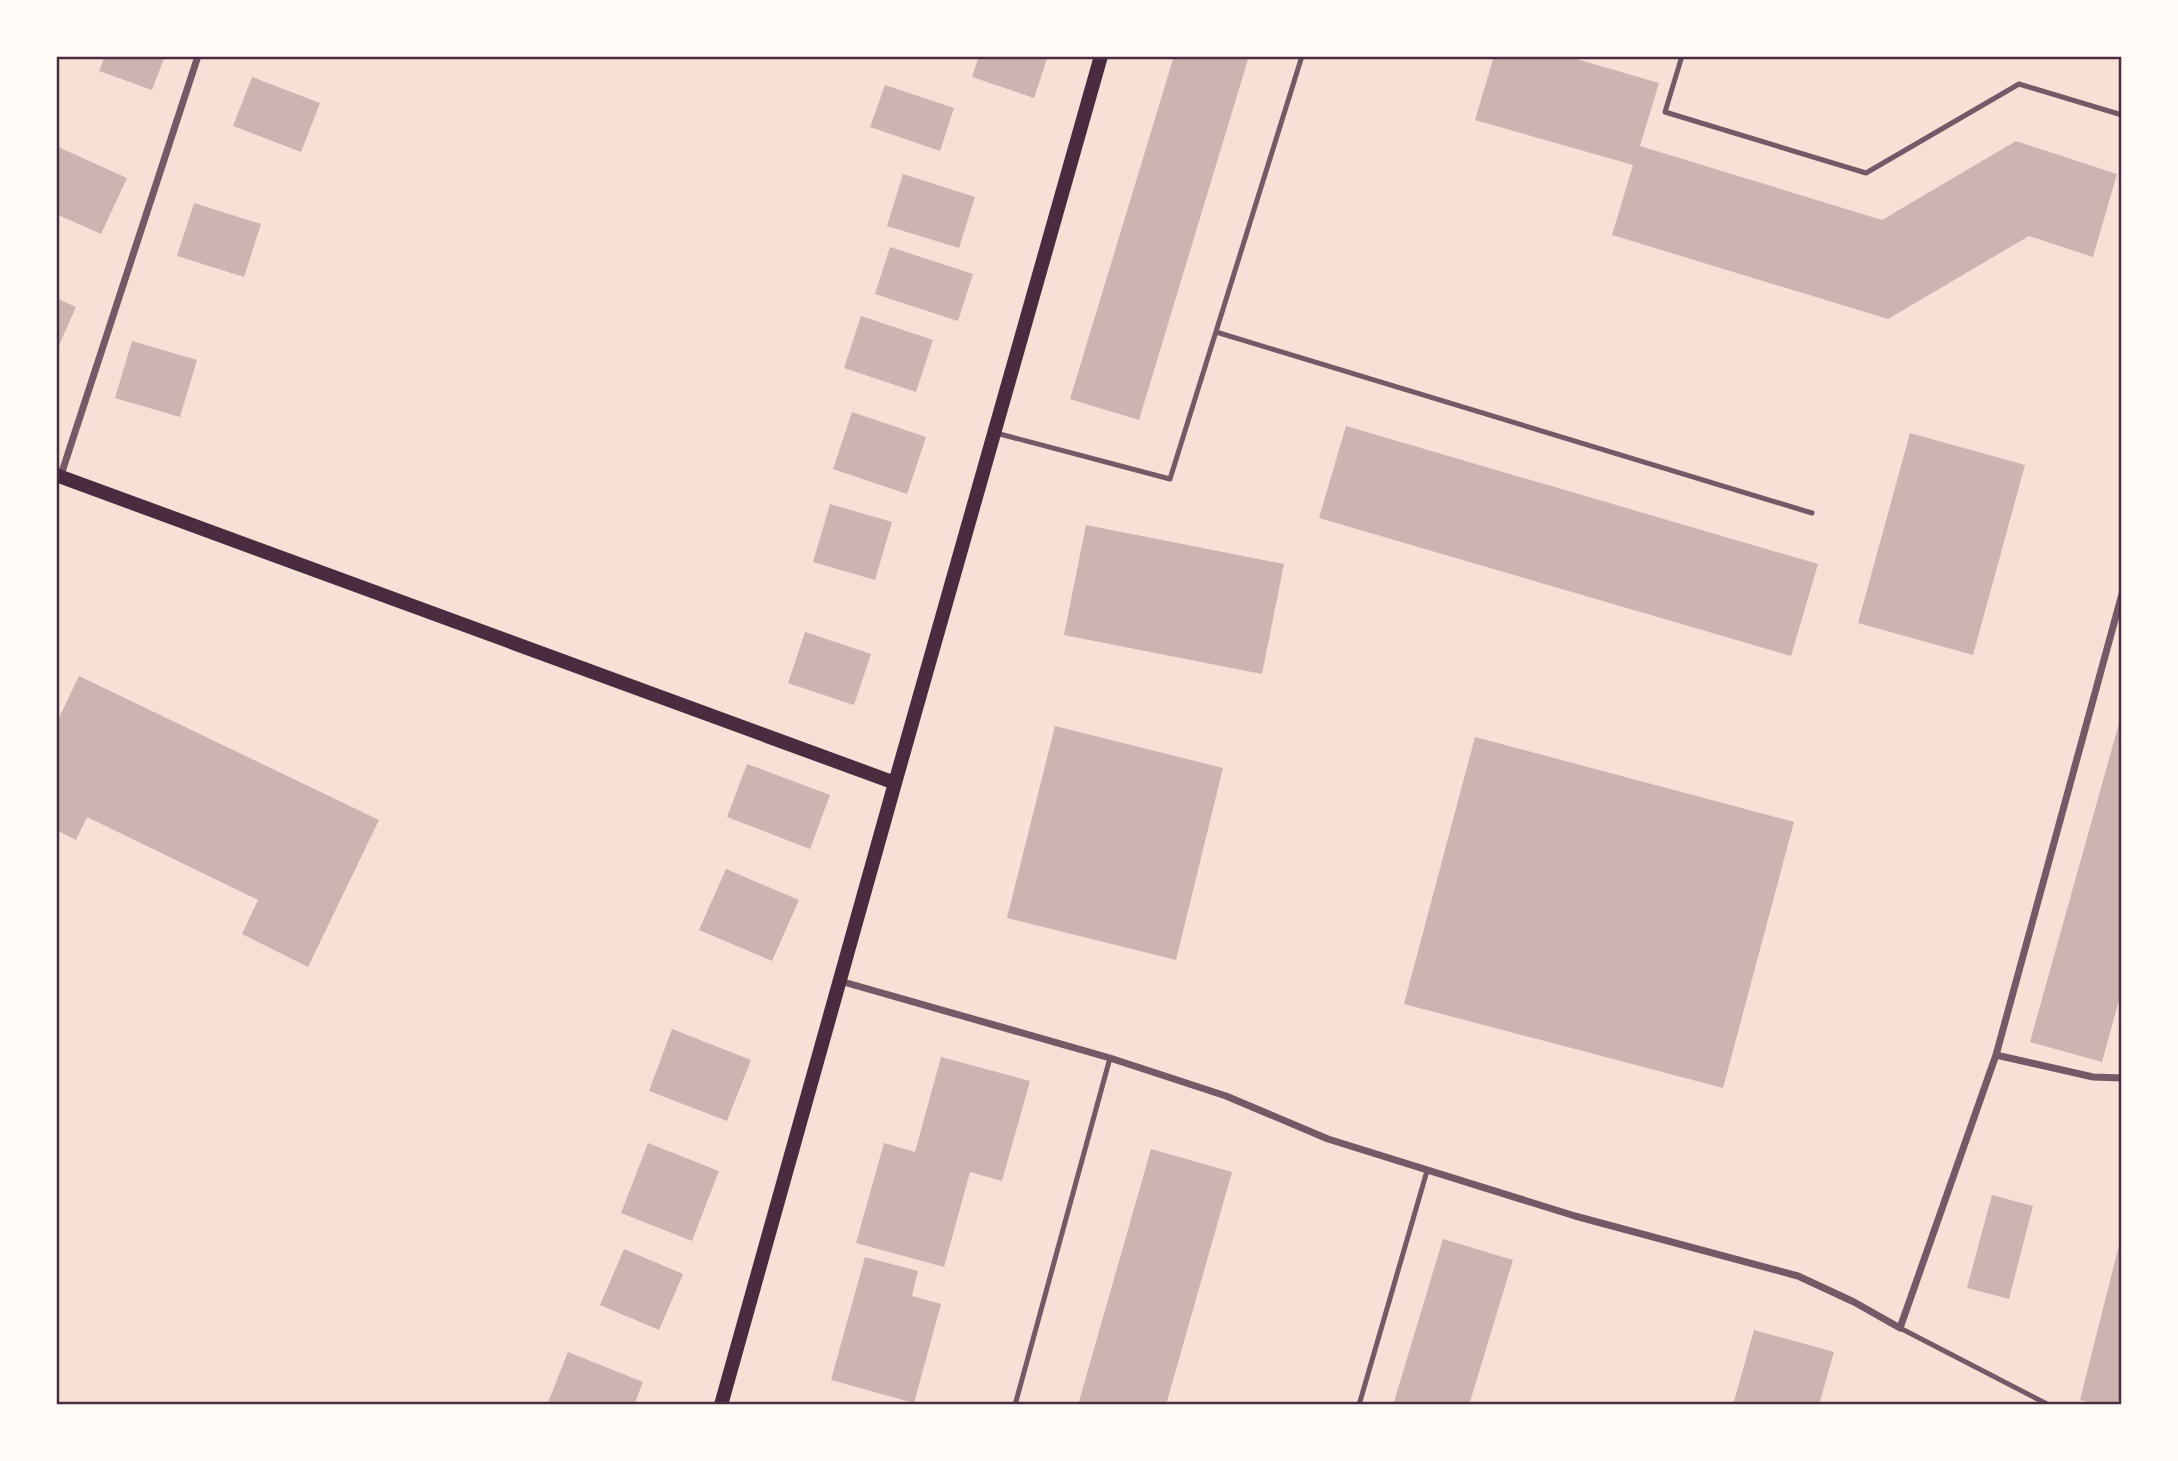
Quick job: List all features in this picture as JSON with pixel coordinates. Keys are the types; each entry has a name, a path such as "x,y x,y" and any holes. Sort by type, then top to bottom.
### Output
{"main road":[{"path":"721,1405 1101,56"},
{"path":"58,477 895,782"}],"street":[{"path":"58,477 198,56"},
{"path":"839,981 1110,1058 1226,1096 1328,1139 1427,1171 1575,1216 1798,1276 1854,1302 1900,1328 1996,1055 2122,594"},
{"path":"1996,1055 2093,1077 2122,1078"}],"lane":[{"path":"994,433 1170,479 1301,56"},
{"path":"1682,56 1665,112 1866,173 2019,84 2122,116"},
{"path":"1216,332 1812,513"},
{"path":"1015,1405 1110,1058"},
{"path":"1359,1405 1427,1171"},
{"path":"1900,1328 2049,1405"}],"building":[{"path":"105,56 165,56 152,90 99,71"},
{"path":"979,56 1048,56 1034,98 972,77"},
{"path":"1174,56 1249,56 1139,420 1070,399"},
{"path":"1494,56 1566,56 1659,83 1640,146 1882,220 2016,141 2117,174 2093,257 2029,236 1888,319 1612,235 1633,165 1475,120"},
{"path":"252,77 320,103 301,152 233,126"},
{"path":"885,85 954,108 940,151 870,127"},
{"path":"56,146 127,178 101,234 56,214"},
{"path":"903,174 975,197 959,248 887,226"},
{"path":"194,203 261,224 244,277 177,256"},
{"path":"890,247 973,274 958,321 875,294"},
{"path":"56,298 76,307 56,352"},
{"path":"861,316 933,340 916,392 844,368"},
{"path":"132,341 197,360 180,417 115,398"},
{"path":"852,412 926,437 907,494 833,469"},
{"path":"1346,426 1818,564 1791,656 1319,518"},
{"path":"1910,433 2025,465 1973,655 1858,623"},
{"path":"830,504 892,522 875,580 813,562"},
{"path":"1086,525 1284,564 1262,674 1064,635"},
{"path":"805,632 871,654 854,705 788,683"},
{"path":"79,676 379,820 308,967 242,934 258,900 87,817 76,840 56,830 56,724"},
{"path":"2121,716 2122,989 2102,1062 2030,1042"},
{"path":"1055,726 1223,768 1176,960 1007,918"},
{"path":"1475,737 1794,822 1723,1088 1404,1004"},
{"path":"747,764 830,795 810,849 727,817"},
{"path":"726,869 799,900 772,961 699,930"},
{"path":"672,1029 751,1060 727,1121 649,1091"},
{"path":"941,1057 1030,1081 1002,1181 970,1172 944,1267 856,1243 884,1143 915,1152"},
{"path":"648,1143 719,1171 692,1241 621,1213"},
{"path":"1151,1149 1232,1172 1166,1405 1078,1405"},
{"path":"1992,1195 2033,1206 2009,1299 1967,1288"},
{"path":"2121,1237 2122,1405 2101,1405 2080,1400"},
{"path":"1443,1239 1513,1260 1469,1405 1393,1405"},
{"path":"624,1249 683,1274 659,1330 600,1305"},
{"path":"865,1257 918,1271 912,1296 941,1304 914,1403 831,1380"},
{"path":"1754,1330 1834,1352 1819,1405 1733,1405"},
{"path":"568,1352 643,1382 634,1405 547,1405"}]}
